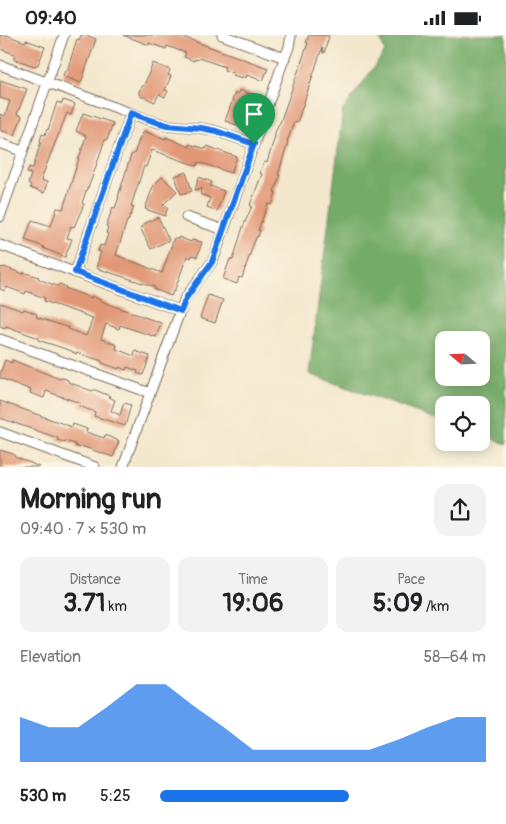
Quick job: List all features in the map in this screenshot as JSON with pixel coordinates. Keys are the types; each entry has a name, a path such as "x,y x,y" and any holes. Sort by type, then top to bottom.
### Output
{"street":[{"path":"0,217 64,35"},
{"path":"222,35 285,58"},
{"path":"123,467 186,298 212,262 285,58 291,35"},
{"path":"0,65 150,120 167,125 216,131 254,144"},
{"path":"75,272 131,113"},
{"path":"0,143 22,151"},
{"path":"186,217 224,230"},
{"path":"0,245 181,311"},
{"path":"0,339 150,393"},
{"path":"0,432 95,467"}],"green space":[{"path":"379,35 506,35 506,444 490,438 490,396 435,396 435,419 309,374 343,110 385,52"}],"building":[{"path":"0,35 6,35 25,42 26,40 45,47 38,65 35,66 14,59 15,54 0,49"},
{"path":"81,35 96,39 81,83 63,76 65,70 67,71 77,39 79,40"},
{"path":"123,35 177,35 268,68 263,81 247,75 246,78 243,76 242,78 224,70 225,67 199,58 194,61 184,57 186,53 167,46 166,49 149,43 149,45"},
{"path":"309,35 329,36 324,53 322,48 297,123 294,122 287,142 272,205 268,204 258,230 260,230 258,237 253,245 242,278 239,277 237,284 223,279 230,259 233,260 262,174 260,173 264,162 267,163 274,136 308,43 306,42"},
{"path":"153,63 170,70 168,75 171,76 165,90 168,91 165,97 159,94 155,102 139,95 139,91 145,83"},
{"path":"0,80 27,89 17,114 22,116 15,135 0,130 0,114 5,116 10,101 0,98"},
{"path":"239,90 254,95 243,127 225,121 235,93 238,94"},
{"path":"63,100 75,104 71,115 67,113 41,180 47,182 44,193 30,188 31,186 28,184 31,174 27,173 29,167 33,168 42,134 45,135 48,130 57,102 62,104"},
{"path":"83,113 113,123 87,188 82,203 84,204 74,227 71,226 67,238 72,239 65,257 25,240 32,220 51,226 57,208 63,209 86,136 76,131"},
{"path":"143,131 166,139 166,137 189,147 189,144 206,149 207,146 237,157 231,173 199,162 197,166 152,150 146,167 144,166 131,206 134,207 127,221 116,255 162,273 174,238 178,239 179,237 191,242 192,240 202,242 197,257 192,255 191,258 187,256 171,296 154,289 155,287 96,268 101,252 98,251 100,245 104,246 108,234 106,233 108,227 106,226 119,197 131,155 134,154"},
{"path":"186,172 192,191 181,194 175,176"},
{"path":"162,177 177,191 163,205 168,207 165,216 145,209 153,186"},
{"path":"199,177 212,182 210,186 224,191 217,211 207,207 210,198 200,194 202,188 195,190"},
{"path":"158,217 169,240 151,249 140,228 143,227 142,225"},
{"path":"0,267 39,277 41,280 57,286 60,284 65,288 91,298 92,296 108,304 161,323 156,337 120,325 119,329 106,324 101,339 117,345 116,349 134,356 135,351 150,356 143,375 127,367 126,370 119,367 119,369 102,363 102,361 38,340 39,338 6,326 5,328 0,326 0,303 23,311 24,309 37,314 36,317 86,336 93,318 44,301 45,298 26,291 25,294 7,287 5,291 0,289"},
{"path":"208,295 223,300 215,323 200,318"},
{"path":"5,360 12,363 12,360 60,379 63,378 68,380 68,382 92,391 95,390 110,396 115,400 111,411 120,415 124,403 131,405 125,426 94,416 95,412 79,406 80,403 46,391 44,398 30,393 31,390 0,378"},
{"path":"0,401 72,427 73,424 87,429 86,432 104,438 105,435 119,441 113,457 81,446 80,448 75,446 75,444 57,440 58,438 0,418"},
{"path":"0,450 13,454 15,457 40,467 0,467"}],"route":[{"path":"131,113 167,125 216,131 254,144 212,262 186,298 181,311 75,272 131,113"}]}
